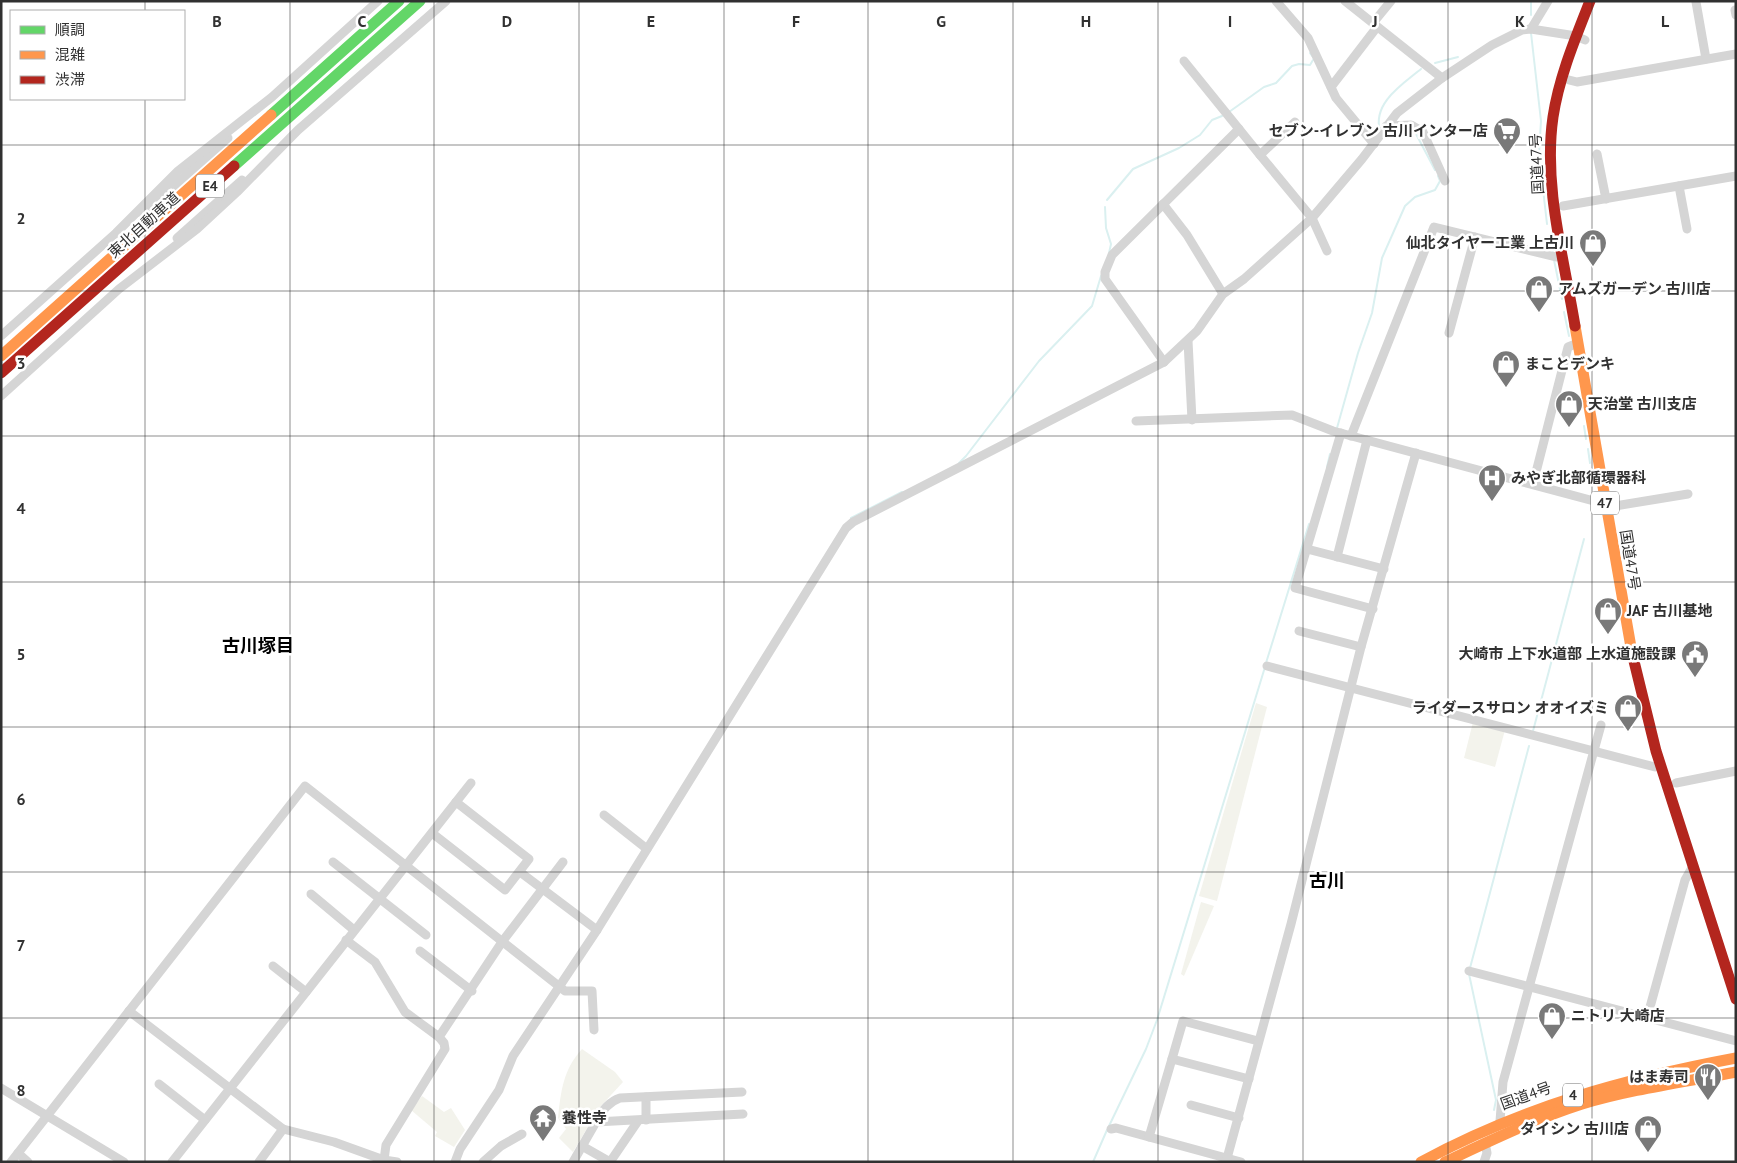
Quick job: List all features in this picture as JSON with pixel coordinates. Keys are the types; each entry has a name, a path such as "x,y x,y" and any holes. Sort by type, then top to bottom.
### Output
{"highway":[{"name":"東北自動車道","path":"1,356 400,1"},
{"name":"東北自動車道","path":"1,373 420,1"},
{"name":"国道47号","path":"1590,1 1563,102 1558,150 1563,206 1610,505 1622,607 1639,689 1660,764 1736,999"},
{"name":"国道47号","path":"1600,1 1555,96 1550,131 1550,166 1562,255 1610,505 1653,708 1736,968"},
{"name":"国道4号","path":"1420,1162 1500,1121 1582,1092 1665,1071 1736,1058"},
{"name":"国道4号","path":"1445,1162 1541,1119 1582,1104 1625,1093 1736,1072"}],"street":[{"path":"1,336 116,233 178,171 272,97 378,1"},
{"path":"1,396 83,320 197,229 317,112 446,1"},
{"path":"1276,1 1308,38 1331,87 1346,111 1374,144"},
{"path":"1345,1 1442,78"},
{"path":"1331,87 1391,1"},
{"path":"1531,29 1548,1"},
{"path":"1696,2 1706,59"},
{"path":"455,1162 460,1149 499,1090 513,1056 596,930 842,534 853,522 1164,362 1188,341 1223,294 1244,279 1312,218 1406,104 1442,78 1492,45 1522,30 1531,29 1581,38"},
{"path":"1570,80 1578,82 1736,54"},
{"path":"1184,61 1312,218 1327,251"},
{"path":"1260,155 1295,122"},
{"path":"116,233 122,231 183,181 226,140 239,123"},
{"path":"1383,130 1411,125 1423,132 1445,182"},
{"path":"1164,362 1105,279 1106,272 1112,255 1239,129"},
{"path":"1598,154 1606,199"},
{"path":"168,251 177,238 204,210 240,181 258,171"},
{"path":"1563,206 1736,176"},
{"path":"1679,186 1687,229"},
{"path":"1163,204 1187,235 1223,294"},
{"path":"1351,436 1434,226 1556,257 1562,255"},
{"path":"1449,333 1475,237"},
{"path":"1188,341 1192,420"},
{"path":"1533,484 1568,347 1578,343"},
{"path":"1136,421 1292,415 1351,436 1610,505 1688,494"},
{"path":"1338,432 1295,588 1373,609"},
{"path":"1337,557 1368,440"},
{"path":"1228,1160 1352,688 1361,647 1416,453"},
{"path":"1307,549 1384,569"},
{"path":"1299,630 1361,647"},
{"path":"1267,666 1655,768 1660,764"},
{"path":"1500,1121 1503,1082 1601,725"},
{"path":"1676,783 1736,771"},
{"path":"172,1162 404,865 471,783"},
{"path":"11,1162 305,786 565,991 592,991 594,1030"},
{"path":"432,833 505,890 520,872 530,859 456,802"},
{"path":"604,815 647,849"},
{"path":"334,862 426,935"},
{"path":"439,1037 472,991 502,942 563,862"},
{"path":"1647,1018 1685,880 1694,866"},
{"path":"520,872 596,930"},
{"path":"311,894 354,930"},
{"path":"346,940 375,962 405,1012 439,1037 444,1043 445,1049 386,1145 384,1160"},
{"path":"420,951 472,991"},
{"path":"273,966 306,992"},
{"path":"1470,971 1736,1041"},
{"path":"129,1012 283,1129 334,1142 384,1160 397,1162"},
{"path":"1149,1137 1183,1021 1258,1041"},
{"path":"1172,1059 1249,1079"},
{"path":"159,1084 205,1120"},
{"path":"1,1088 124,1162"},
{"path":"573,1162 601,1113 613,1100 620,1098 742,1092"},
{"path":"582,1146 610,1162 642,1120 646,1097"},
{"path":"1191,1105 1239,1118"},
{"path":"596,1122 743,1114"},
{"path":"1111,1129 1116,1128 1241,1162"},
{"path":"258,1162 283,1129"},
{"path":"483,1162 501,1146 522,1134"},
{"path":"1484,1162 1487,1153 1486,1143"},
{"path":"18,1153 28,1162"}],"shaded area":[{"path":"1256,703 1267,707 1217,901 1199,896"},
{"path":"1473,722 1505,730 1495,767 1464,758"},
{"path":"1201,902 1214,906 1184,976 1181,974"},
{"path":"582,1049 615,1072 623,1082 599,1108 573,1152 559,1138 566,1129 558,1118 564,1081 571,1065"},
{"path":"422,1096 444,1112 451,1108 465,1130 454,1147 435,1136 437,1132 411,1110"}],"waterway":[{"path":"1531,1 1531,15"},
{"path":"1531,33 1541,121 1539,153"},
{"path":"1310,53 1315,60"},
{"path":"1435,63 1458,57"},
{"path":"1229,112 1264,87 1276,83 1292,66 1299,64 1310,65 1313,60"},
{"path":"1380,131 1380,112 1385,103 1398,88 1421,69"},
{"path":"1107,200 1133,169 1179,148 1200,135 1212,120 1222,116"},
{"path":"1386,134 1409,130 1415,132 1435,170"},
{"path":"1540,163 1547,224"},
{"path":"1337,428 1358,353 1372,313 1382,258 1405,206 1415,197 1435,190 1440,181 1438,176"},
{"path":"1105,207 1106,228 1111,244 1109,253"},
{"path":"1550,236 1553,253"},
{"path":"1554,260 1562,299"},
{"path":"959,463 1039,361 1092,306 1101,276"},
{"path":"1564,312 1569,336"},
{"path":"1584,426 1586,439"},
{"path":"1588,449 1590,463"},
{"path":"1327,467 1330,454"},
{"path":"1591,474 1593,482"},
{"path":"851,518 902,492"},
{"path":"1266,663 1309,524"},
{"path":"1533,731 1584,539"},
{"path":"1109,1126 1146,1049 1157,1020 1265,667"},
{"path":"1470,968 1529,746"},
{"path":"1469,974 1496,1100 1494,1110"},
{"path":"1093,1162 1107,1130"}],"traffic: fast":[{"path":"271,115 399,1"},
{"path":"234,166 420,1"}],"traffic: slow":[{"path":"1,356 271,115"},
{"path":"1575,326 1632,653"},
{"path":"1421,1162 1497,1126 1574,1097 1654,1075 1736,1058"},
{"path":"1445,1162 1530,1123 1582,1104 1639,1090 1736,1072"}],"traffic: jam":[{"path":"1575,326 1556,222 1551,169 1551,143 1553,117 1559,87 1590,1"},
{"path":"1,373 234,166"},
{"path":"1632,653 1656,751 1736,999"}],"place":[{"name":"セブン-イレブン 古川インター店","path":"1507,155"},
{"name":"仙北タイヤー工業 上古川","path":"1593,267"},
{"name":"アムズガーデン 古川店","path":"1539,313"},
{"name":"まことデンキ","path":"1506,388"},
{"name":"天治堂 古川支店","path":"1569,428"},
{"name":"みやぎ北部循環器科","path":"1492,502"},
{"name":"JAF 古川基地","path":"1608,635"},
{"name":"大崎市 上下水道部 上水道施設課","path":"1695,678"},
{"name":"ライダースサロン オオイズミ","path":"1628,732"},
{"name":"ニトリ 大崎店","path":"1552,1040"},
{"name":"はま寿司","path":"1708,1101"},
{"name":"養性寺","path":"543,1142"},
{"name":"ダイシン 古川店","path":"1648,1153"}],"district":[{"name":"古川塚目","path":"258,646"},
{"name":"古川","path":"1327,881"}]}
